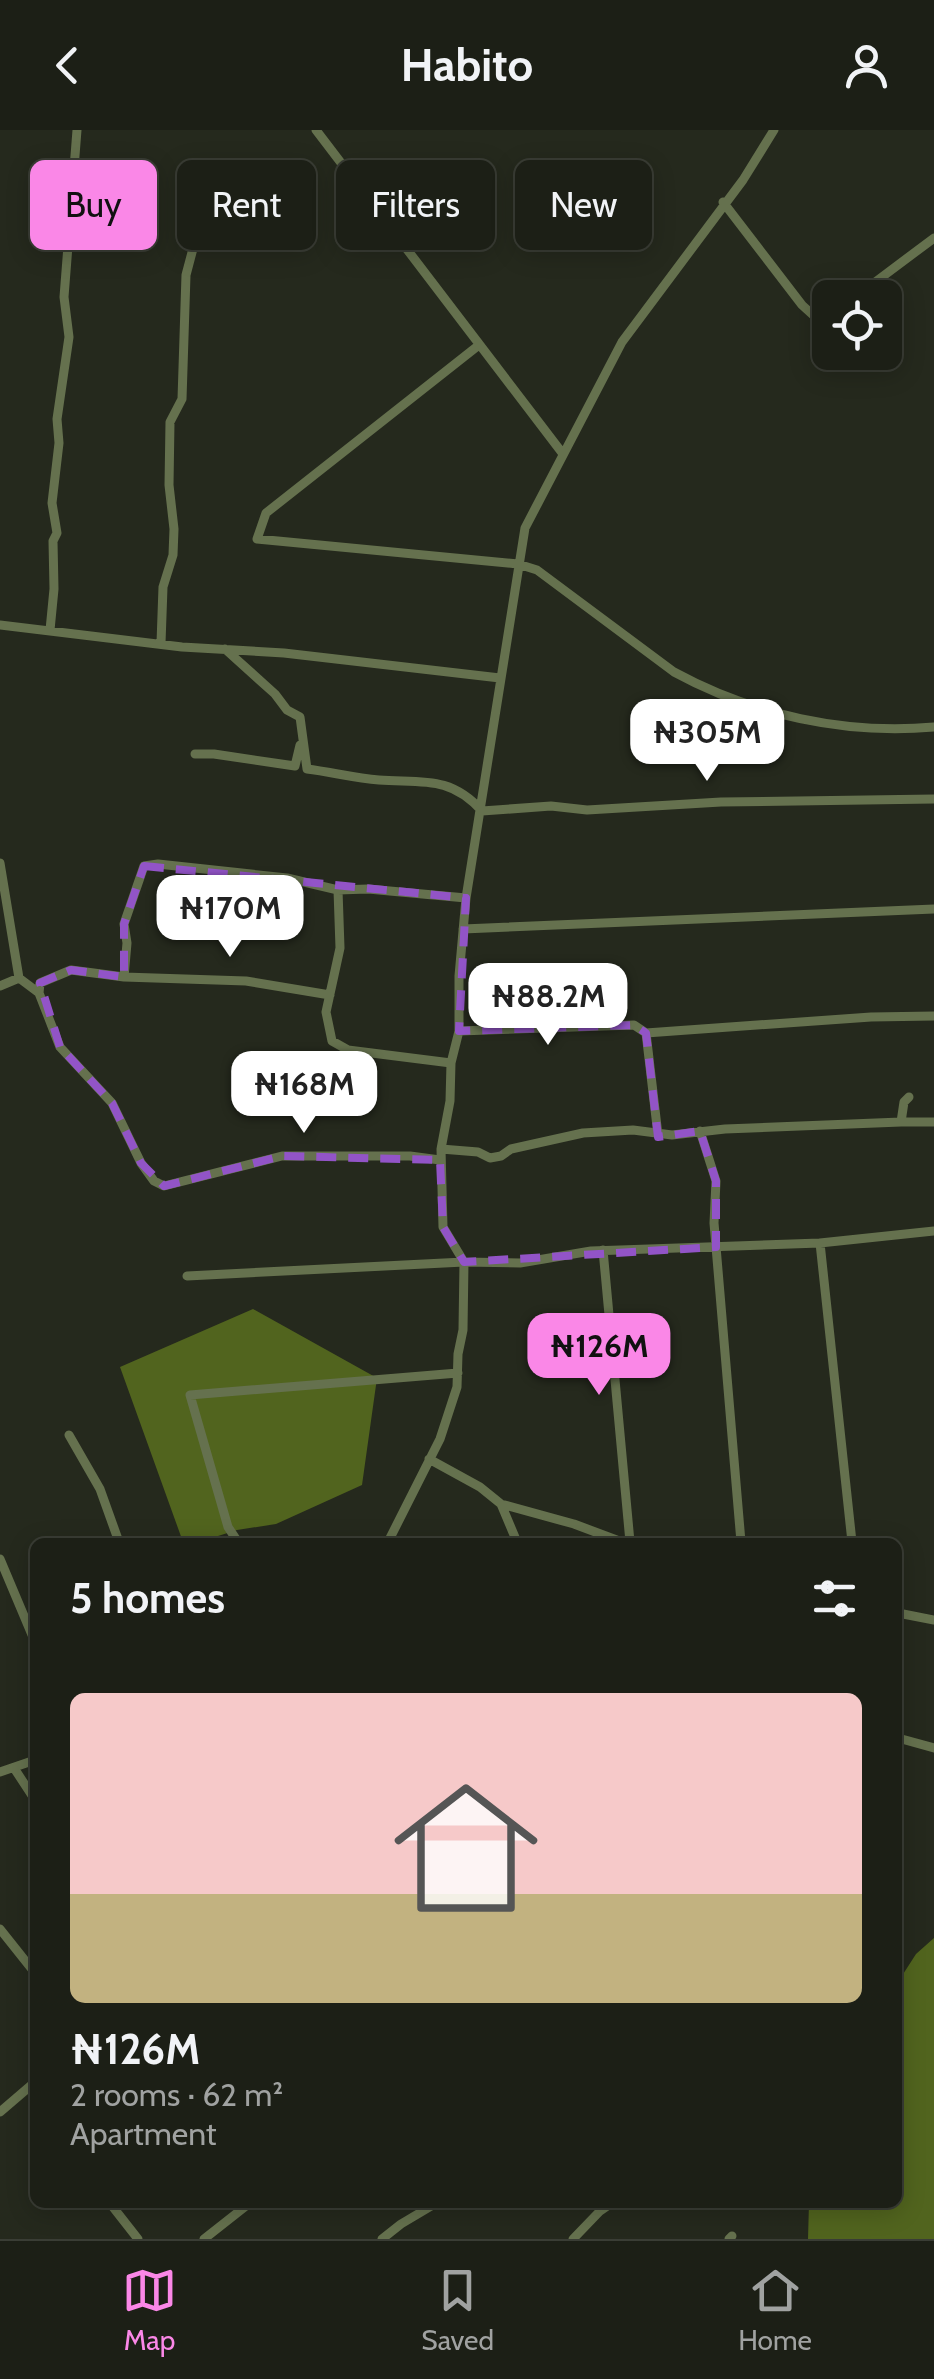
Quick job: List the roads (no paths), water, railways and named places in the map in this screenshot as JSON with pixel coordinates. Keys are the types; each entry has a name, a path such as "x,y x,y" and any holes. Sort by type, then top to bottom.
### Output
{"street":[{"path":"50,630 57,532 52,503 59,443 57,419 69,337 64,297 77,130"},
{"path":"316,130 563,454"},
{"path":"390,1538 440,1439 457,1387 464,1262 443,1227 440,1155 458,1031 458,976 466,898 525,528 622,342 743,180 774,130"},
{"path":"723,202 812,314"},
{"path":"878,280 934,238"},
{"path":"161,643 164,587 173,555 170,422 182,399 186,274 192,250"},
{"path":"479,344 266,513 257,540 518,564 536,570 674,672 695,683 793,718 894,731 934,727"},
{"path":"0,626 500,678"},
{"path":"225,649 287,710 300,717"},
{"path":"195,754 295,766 300,749 300,717"},
{"path":"300,717 307,769 380,780 428,780 458,790 482,811 551,806 587,810 721,802 934,799"},
{"path":"0,863 19,978 39,993"},
{"path":"124,977 124,924 144,866 158,864 286,878 338,890 466,898"},
{"path":"338,890 340,948 326,1012 332,1041 340,1047 451,1063"},
{"path":"464,929 934,908"},
{"path":"330,995 233,980 124,977 71,970 40,982 39,993 60,1046 112,1103 128,1142 154,1182 164,1186 282,1156 478,1152 490,1158 511,1149 583,1133 633,1130 658,1135 934,1122"},
{"path":"0,986 19,978"},
{"path":"458,1031 634,1026 646,1033 934,1016"},
{"path":"646,1033 658,1135"},
{"path":"901,1122 904,1102 910,1097"},
{"path":"700,1131 716,1182 716,1246 741,1538"},
{"path":"187,1276 520,1262 603,1250 820,1243 934,1232"},
{"path":"820,1243 852,1538"},
{"path":"603,1250 630,1538"},
{"path":"235,1538 228,1527 190,1395 458,1374"},
{"path":"69,1436 100,1489 118,1538"},
{"path":"429,1459 480,1487 501,1504 611,1538"},
{"path":"501,1504 515,1538"},
{"path":"0,1559 30,1630"},
{"path":"902,1614 934,1620"},
{"path":"902,1739 934,1748"},
{"path":"0,1772 30,1762"},
{"path":"14,1768 30,1792"},
{"path":"0,1930 30,1967"},
{"path":"0,2112 30,2086"},
{"path":"115,2208 138,2239"},
{"path":"204,2239 243,2208"},
{"path":"382,2239 428,2208"},
{"path":"573,2239 604,2208"}]}
